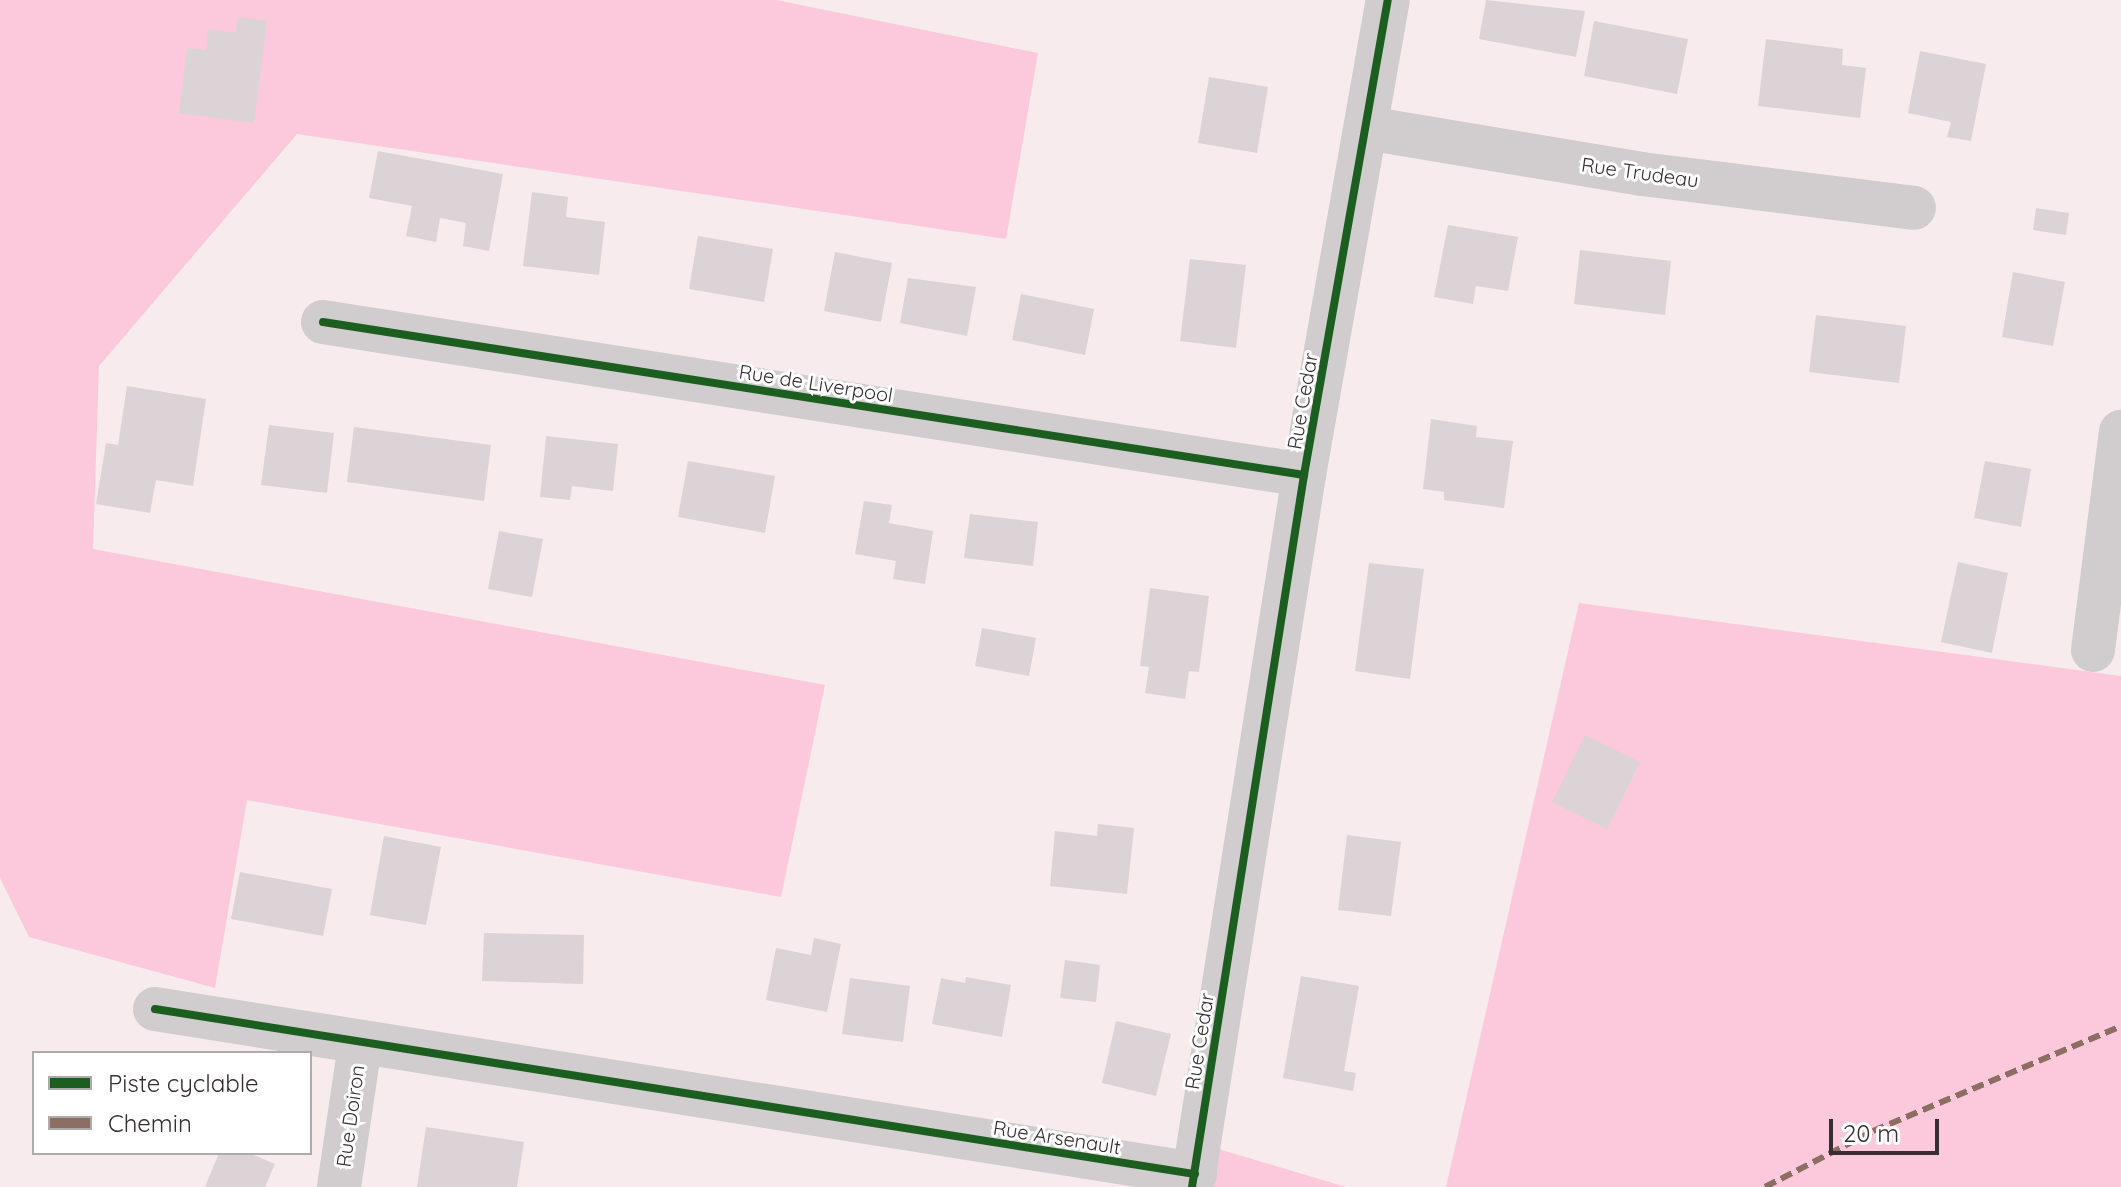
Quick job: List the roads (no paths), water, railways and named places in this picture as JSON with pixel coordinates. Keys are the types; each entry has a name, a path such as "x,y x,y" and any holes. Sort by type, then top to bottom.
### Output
{"street":[{"name":"Rue Cedar","path":"1194,1181 1304,475 1388,0"},
{"name":"Rue Trudeau","path":"1367,128 1642,174 1914,208"},
{"name":"Rue de Liverpool","path":"323,322 1304,475"},
{"path":"2093,650 2121,432"},
{"name":"Rue Arsenault","path":"155,1009 1194,1181"},
{"name":"Rue Doiron","path":"339,1187 360,1045"}]}
